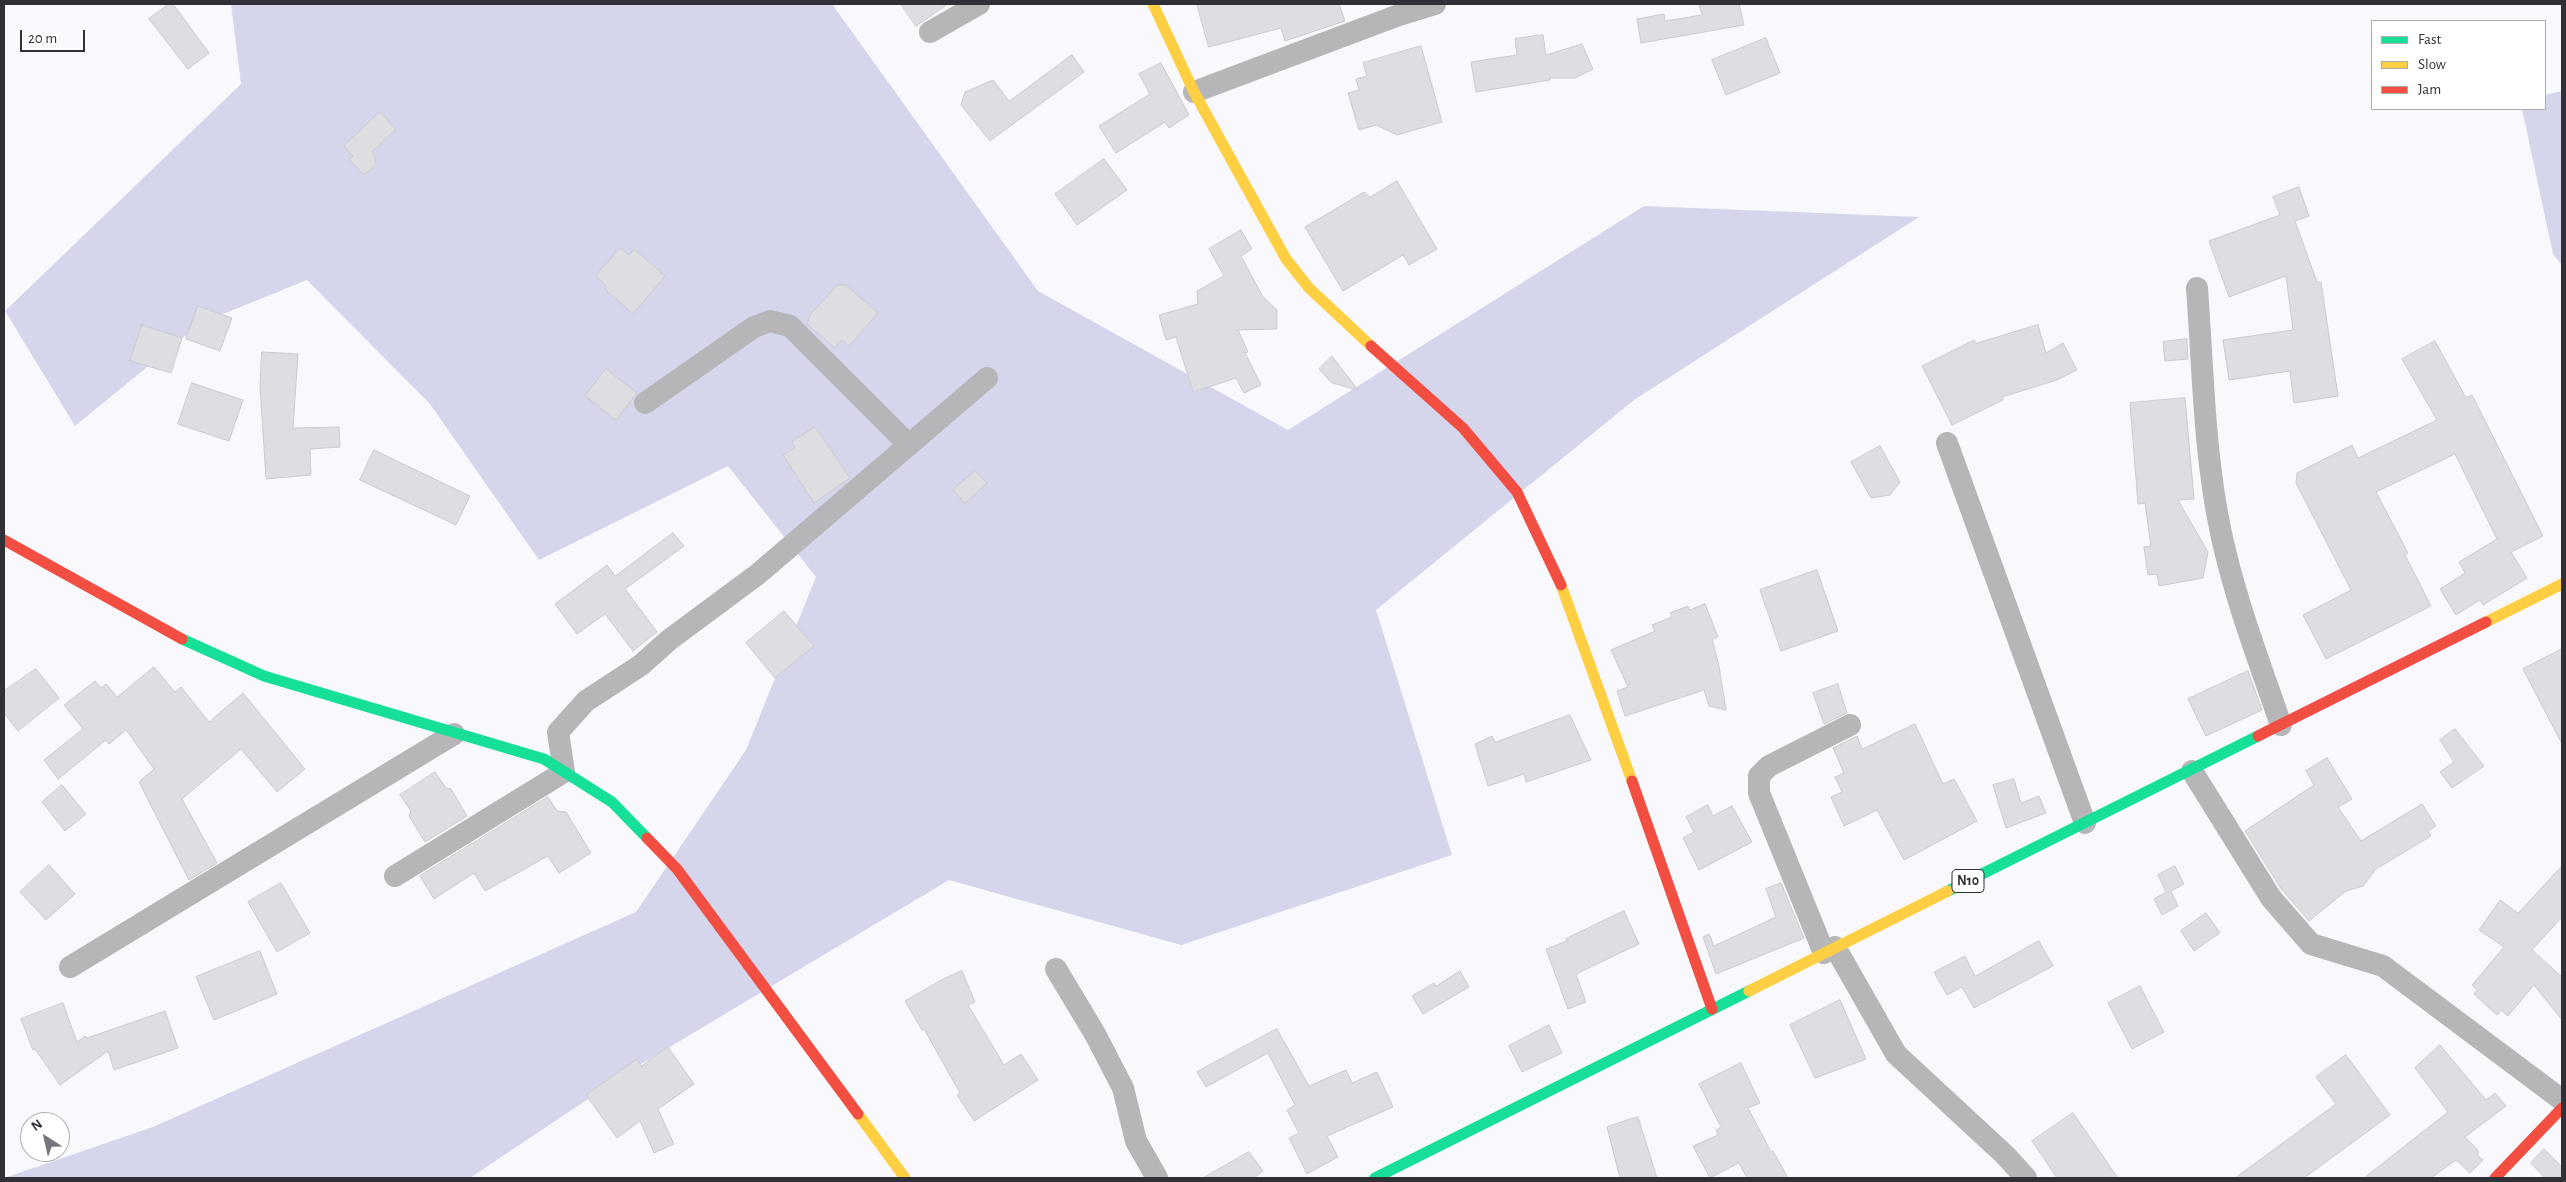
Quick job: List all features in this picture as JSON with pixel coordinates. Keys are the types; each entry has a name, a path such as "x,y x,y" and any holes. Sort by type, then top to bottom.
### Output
{"main road":[{"path":"1153,4 1194,92 1286,259 1309,288 1395,369 1463,428 1516,492 1557,574 1581,637 1712,1009"},
{"path":"4,540 174,635 264,676 454,734 544,759 612,802 677,868 905,1178"},
{"name":"N10","path":"1375,1178 1829,950 2192,771 2562,584"},
{"path":"2495,1178 2562,1108"}],"street":[{"path":"930,32 979,4"},
{"path":"1194,92 1399,15 1435,4"},
{"path":"2197,288 2210,450 2221,531 2236,598 2281,725"},
{"path":"645,403 754,327 770,321 790,326 909,445"},
{"path":"395,876 564,772 558,732 586,700 641,665 669,640 758,574 987,378"},
{"path":"1947,443 2085,823"},
{"path":"1850,725 1769,766 1759,776 1759,793 1829,950 1896,1054 2005,1155 2026,1178"},
{"path":"70,967 454,734"},
{"path":"2192,771 2271,898 2310,944 2383,966 2562,1100"},
{"path":"1056,969 1095,1034 1123,1088 1136,1142 1157,1178"}],"shaded area":[{"path":"231,4 832,4 1038,291 1288,430 1644,206 1919,217 1634,400 1376,610 1452,855 1181,945 949,880 633,1069 470,1178 4,1178 51,1162 70,1162 70,1155 153,1127 636,912 746,750 816,577 728,466 539,560 430,404 307,280 201,323 75,426 5,311 241,84"},
{"path":"2562,91 2562,265 2553,254 2522,110 2546,110 2546,95"}],"building":[{"path":"169,4 173,4 209,53 188,69 149,19"},
{"path":"901,4 948,4 916,26"},
{"path":"1197,4 1339,4 1345,21 1285,41 1281,28 1209,47"},
{"path":"1699,4 1739,4 1744,25 1641,43 1637,19 1664,14 1665,21 1702,15"},
{"path":"1543,35 1546,55 1582,44 1593,69 1575,78 1550,78 1550,80 1476,92 1471,62 1517,55 1515,39"},
{"path":"1766,38 1780,73 1726,95 1712,60"},
{"path":"1421,46 1442,122 1397,135 1376,125 1359,130 1348,93 1359,90 1356,79 1367,76 1363,63"},
{"path":"1072,55 1084,72 990,141 961,105 965,92 993,80 1009,101"},
{"path":"1161,63 1189,115 1169,128 1165,122 1116,153 1099,126 1150,94 1139,74"},
{"path":"380,112 396,129 373,151 376,164 364,175 349,159 353,156 344,146"},
{"path":"1104,159 1127,190 1077,225 1055,194"},
{"path":"1397,181 1437,249 1409,265 1403,255 1343,291 1305,227 1364,192 1370,197"},
{"path":"2299,187 2309,216 2295,221 2317,282 2321,282 2338,396 2294,403 2290,371 2229,380 2223,340 2293,330 2286,276 2229,297 2209,241 2280,215 2273,197"},
{"path":"1241,230 1252,249 1241,256 1263,297 1277,310 1277,329 1238,330 1248,352 1245,353 1261,385 1244,393 1236,378 1193,392 1176,337 1166,340 1159,315 1198,304 1197,291 1224,276 1209,249"},
{"path":"620,248 629,255 634,249 665,276 633,314 606,290 605,285 596,276"},
{"path":"838,285 846,285 878,313 849,346 842,340 835,348 807,324 810,315"},
{"path":"198,306 232,318 220,351 186,339"},
{"path":"142,325 182,338 171,373 130,361"},
{"path":"2038,325 2046,353 2063,343 2077,370 2057,380 2002,397 2003,400 1952,425 1922,366 1974,340 1976,343"},
{"path":"2187,339 2188,359 2165,361 2163,342"},
{"path":"2435,341 2466,398 2472,395 2543,536 2511,552 2527,578 2483,605 2480,600 2456,615 2440,589 2465,573 2459,562 2497,539 2455,454 2376,492 2408,553 2405,555 2431,606 2326,659 2303,615 2351,590 2296,483 2297,473 2352,445 2358,458 2437,420 2402,359"},
{"path":"262,352 298,354 293,428 339,427 340,447 310,449 311,475 266,479 260,386"},
{"path":"1332,356 1358,390 1332,383 1319,369"},
{"path":"606,369 637,393 616,420 585,396"},
{"path":"192,383 243,400 229,441 178,424"},
{"path":"2185,398 2194,499 2178,500 2208,552 2203,578 2159,586 2157,574 2148,575 2144,547 2151,546 2145,503 2138,504 2130,403"},
{"path":"815,427 850,478 814,503 783,455 795,447 792,442"},
{"path":"1880,446 1900,482 1890,495 1871,498 1851,462"},
{"path":"374,450 470,496 456,525 360,480"},
{"path":"975,471 987,483 965,503 953,490"},
{"path":"673,533 684,546 625,589 657,632 633,651 605,614 577,634 555,604 607,565 615,576"},
{"path":"1817,570 1838,631 1781,651 1760,590"},
{"path":"1705,604 1718,637 1712,639 1719,666 1726,710 1709,706 1704,690 1625,716 1617,691 1628,687 1611,650 1655,631 1652,625 1672,617 1670,613 1688,606 1689,610"},
{"path":"784,611 814,646 775,678 746,643"},
{"path":"2562,649 2562,744 2523,669"},
{"path":"154,667 175,692 181,687 209,722 243,693 305,769 277,792 241,749 182,799 217,863 189,880 139,782 154,769 126,730 109,744 106,740 58,779 44,760 83,729 64,705 95,681 101,688 106,684 117,697"},
{"path":"36,669 59,698 18,731 4,713 4,691"},
{"path":"2248,671 2262,710 2206,736 2188,699"},
{"path":"1838,684 1847,713 1824,724 1813,693"},
{"path":"1570,715 1591,760 1526,782 1524,774 1488,786 1475,744 1492,736 1495,742"},
{"path":"1915,724 1943,784 1954,779 1977,821 1904,860 1877,810 1844,826 1831,797 1842,792 1835,777 1844,773 1833,748 1857,736 1862,749"},
{"path":"2455,729 2484,766 2452,788 2440,772 2454,762 2440,740"},
{"path":"2327,758 2352,799 2338,807 2361,841 2422,804 2436,826 2428,831 2431,836 2376,869 2363,886 2346,891 2309,921 2282,890 2245,831 2314,785 2306,771"},
{"path":"435,772 446,788 451,789 467,816 425,842 409,816 411,811 400,795"},
{"path":"2014,779 2021,803 2039,796 2046,813 2006,828 1993,785"},
{"path":"62,785 86,814 65,831 42,802"},
{"path":"548,797 557,811 566,812 591,853 559,873 548,856 485,891 474,873 434,899 420,876"},
{"path":"1708,805 1713,816 1732,806 1752,842 1699,870 1683,838 1694,832 1686,817"},
{"path":"49,865 75,894 46,920 20,892"},
{"path":"2175,866 2184,884 2171,891 2178,906 2162,915 2154,899 2166,892 2158,875"},
{"path":"2562,866 2562,917 2532,950 2562,977 2562,1020 2534,985 2508,1016 2501,1010 2497,1015 2474,994 2477,990 2472,985 2504,947 2479,930 2500,900 2518,913"},
{"path":"281,883 310,933 277,952 248,902"},
{"path":"1781,883 1804,938 1716,974 1703,937 1709,934 1714,946 1776,917 1766,889"},
{"path":"1624,911 1639,944 1576,974 1586,1002 1568,1009 1546,949 1567,941 1566,939"},
{"path":"2206,913 2220,933 2194,951 2181,931"},
{"path":"2039,941 2053,966 1974,1008 1962,987 1947,995 1934,972 1965,956 1975,976"},
{"path":"260,951 277,994 214,1020 196,977"},
{"path":"962,971 975,1002 968,1005 1004,1065 1021,1054 1038,1080 974,1121 957,1095 960,1093 924,1029 922,1030 905,1001 943,979"},
{"path":"1460,971 1469,987 1423,1014 1412,996 1434,983 1436,986"},
{"path":"2140,986 2164,1032 2132,1049 2108,1003"},
{"path":"1840,1000 1866,1059 1815,1078 1790,1025"},
{"path":"63,1003 77,1042 85,1036 87,1038 165,1011 178,1048 114,1070 108,1051 60,1085 35,1049 33,1050 21,1019"},
{"path":"1549,1025 1562,1053 1522,1072 1509,1046"},
{"path":"1277,1029 1309,1086 1346,1070 1352,1083 1377,1072 1393,1107 1327,1136 1338,1157 1307,1174 1289,1138 1299,1133 1287,1110 1295,1105 1268,1053 1206,1087 1197,1072"},
{"path":"2440,1045 2486,1100 2495,1093 2506,1106 2465,1137 2478,1150 2478,1156 2483,1160 2470,1173 2456,1160 2431,1178 2364,1178 2448,1112 2415,1068"},
{"path":"668,1047 694,1084 658,1109 674,1144 654,1153 640,1121 617,1138 586,1095 637,1059 641,1066"},
{"path":"2346,1055 2390,1115 2304,1178 2235,1178 2336,1104 2316,1077"},
{"path":"1741,1063 1760,1103 1748,1108 1771,1152 1773,1151 1788,1178 1747,1178 1739,1163 1710,1178 1693,1146 1718,1135 1716,1130 1721,1127 1699,1084"},
{"path":"2073,1113 2118,1178 2057,1178 2032,1141"},
{"path":"1638,1117 1657,1178 1620,1178 1607,1127"},
{"path":"2544,1149 2562,1167 2562,1178 2545,1178 2531,1163"},
{"path":"1249,1152 1263,1171 1254,1178 1203,1178"}],"traffic: fast":[{"path":"182,639 264,676 544,759 612,802 647,838"},
{"path":"1948,891 2258,736"},
{"path":"1375,1178 1749,991"}],"traffic: slow":[{"path":"1153,4 1194,92 1286,259 1309,288 1371,346"},
{"path":"2486,622 2562,584"},
{"path":"1561,585 1632,781"},
{"path":"1749,991 1948,891"},
{"path":"858,1114 905,1178"}],"traffic: jam":[{"path":"1371,346 1463,428 1517,492 1561,585"},
{"path":"4,540 182,639"},
{"path":"2258,736 2486,622"},
{"path":"1632,781 1712,1009"},
{"path":"647,838 677,869 858,1114"},
{"path":"2495,1178 2562,1108"}]}
